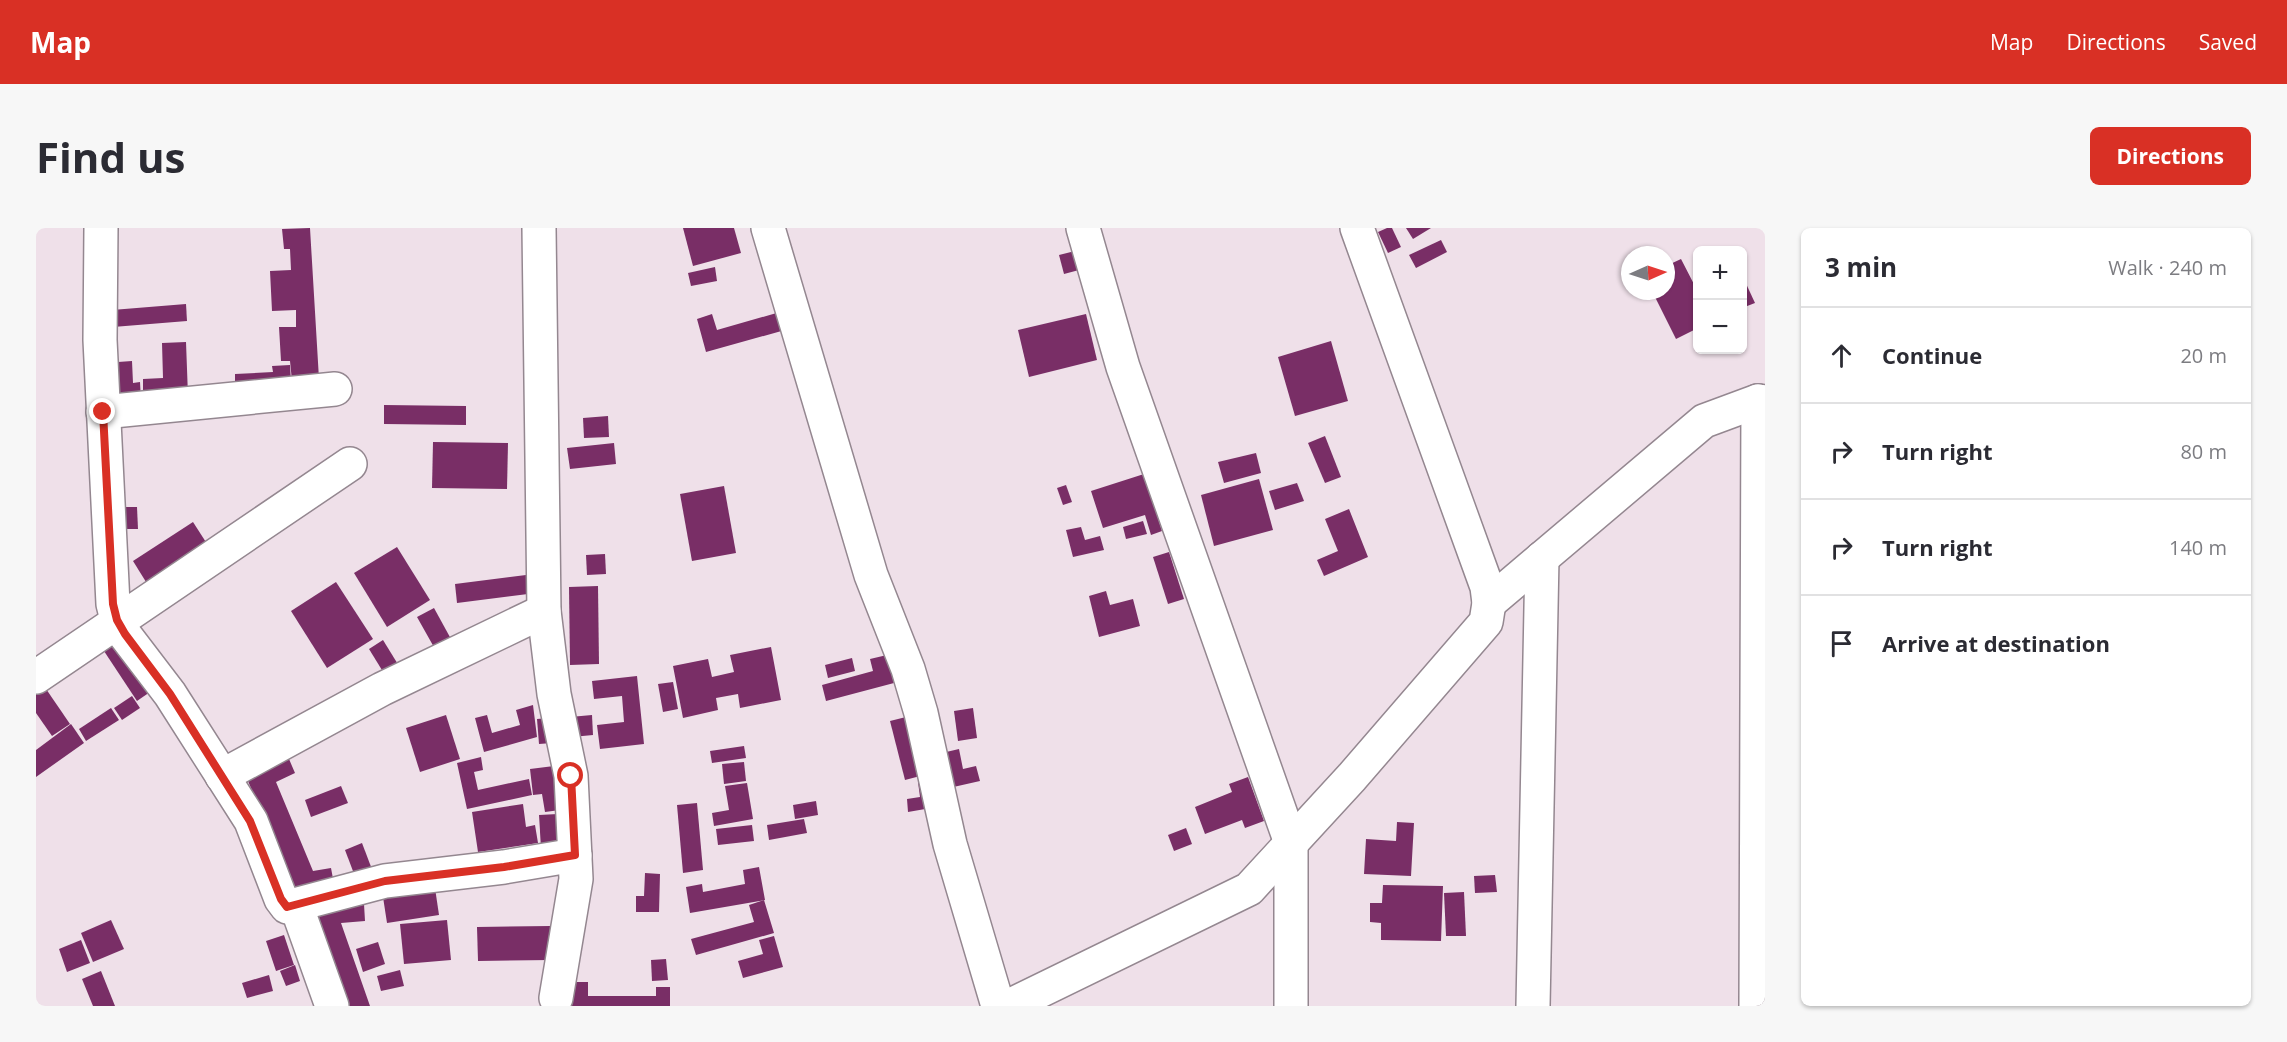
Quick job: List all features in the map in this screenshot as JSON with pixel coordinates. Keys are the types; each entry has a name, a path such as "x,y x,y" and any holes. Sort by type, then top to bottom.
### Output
{"street":[{"path":"101,228 103,412 113,604 117,620 170,694 250,821 281,899 287,907 385,881 504,867 575,855"},
{"path":"538,228 544,611 554,694 571,776 576,879 556,998"},
{"path":"768,228 871,575 908,669 921,713 950,844 998,1006"},
{"path":"1083,228 1123,367 1292,843 1291,1006"},
{"path":"1009,1006 1249,889 1486,622 1490,603 1486,587 1357,228"},
{"path":"103,412 335,389"},
{"path":"1490,603 1704,421 1762,402 1756,1006"},
{"path":"36,677 350,464"},
{"path":"1533,1006 1542,558"},
{"path":"222,776 382,689 544,611"},
{"path":"296,905 332,1006"}],"building":[{"path":"310,228 319,379 292,381 290,361 281,361 279,327 296,327 296,310 272,311 270,271 291,270 290,249 284,249 282,229"},
{"path":"683,228 734,228 741,253 693,266"},
{"path":"1392,228 1401,247 1388,253 1378,232"},
{"path":"1406,228 1431,228 1413,239"},
{"path":"1441,240 1447,252 1416,268 1409,255"},
{"path":"1075,251 1079,270 1064,274 1059,255"},
{"path":"1681,259 1693,282 1693,330 1676,339 1656,300 1675,300 1675,262"},
{"path":"715,267 717,281 691,286 688,273"},
{"path":"1747,286 1755,303 1747,306"},
{"path":"186,304 187,321 113,327 112,310"},
{"path":"780,312 785,330 706,352 697,319 712,314 717,330"},
{"path":"1086,314 1097,360 1029,377 1018,330"},
{"path":"1331,341 1348,401 1295,416 1278,357"},
{"path":"186,342 188,396 143,397 143,379 163,378 162,343"},
{"path":"132,361 133,383 140,382 141,400 120,401 118,362"},
{"path":"290,365 291,382 235,386 235,374 273,372 272,366"},
{"path":"384,405 466,406 466,425 384,424"},
{"path":"608,416 609,437 584,438 583,418"},
{"path":"1325,436 1341,477 1325,483 1308,443"},
{"path":"433,442 508,443 507,489 432,488"},
{"path":"614,443 616,464 570,469 567,448"},
{"path":"1256,453 1261,473 1224,483 1218,462"},
{"path":"1144,474 1162,531 1151,535 1145,515 1103,528 1091,491"},
{"path":"1259,479 1273,530 1214,546 1201,495"},
{"path":"1297,483 1304,501 1275,510 1269,491"},
{"path":"1066,485 1072,502 1063,505 1057,488"},
{"path":"724,486 736,553 692,561 680,494"},
{"path":"123,507 137,507 138,529 124,529"},
{"path":"1349,509 1368,557 1324,576 1317,560 1338,551 1325,519"},
{"path":"1143,521 1147,534 1126,539 1123,527"},
{"path":"193,522 211,550 151,590 133,561"},
{"path":"1081,527 1085,540 1100,536 1104,550 1073,557 1066,530"},
{"path":"397,547 430,600 387,627 354,573"},
{"path":"1169,552 1184,599 1168,604 1153,557"},
{"path":"605,554 606,574 587,575 586,555"},
{"path":"526,575 528,594 457,603 455,584"},
{"path":"336,582 373,639 327,668 291,611"},
{"path":"598,586 599,664 570,665 569,587"},
{"path":"1106,591 1110,605 1133,599 1140,626 1099,637 1089,596"},
{"path":"434,608 451,639 435,649 417,617"},
{"path":"113,637 150,692 137,701 100,645"},
{"path":"383,640 399,666 385,675 369,649"},
{"path":"771,647 781,700 740,708 738,694 716,698 718,710 683,718 673,666 708,659 712,677 734,672 730,655"},
{"path":"887,655 894,683 826,701 822,685 873,671 870,659"},
{"path":"852,658 855,671 828,678 825,665"},
{"path":"637,676 644,744 600,749 597,725 624,722 622,696 594,699 592,681"},
{"path":"673,682 678,709 663,712 658,684"},
{"path":"44,686 70,724 52,736 36,713 36,692"},
{"path":"132,696 140,708 122,720 114,708"},
{"path":"533,705 537,737 484,752 475,718 487,715 492,733 520,725 516,710"},
{"path":"111,708 119,720 86,741 79,729"},
{"path":"973,708 977,738 958,741 954,711"},
{"path":"446,715 460,759 420,772 406,728"},
{"path":"592,715 593,735 572,737 570,717"},
{"path":"910,716 924,775 905,780 890,721"},
{"path":"549,718 552,743 539,744 537,719"},
{"path":"71,724 84,743 36,777 36,750"},
{"path":"744,746 746,758 712,763 710,751"},
{"path":"959,749 963,769 976,766 980,781 949,788 942,753"},
{"path":"481,757 483,770 474,772 478,790 529,779 532,795 467,809 457,763"},
{"path":"289,759 295,773 276,782 313,871 331,868 334,884 294,895 246,776"},
{"path":"744,762 746,781 724,784 722,764"},
{"path":"554,766 560,810 545,812 542,794 533,795 530,769"},
{"path":"1248,777 1264,821 1245,828 1242,820 1205,834 1195,807 1232,792 1229,784"},
{"path":"926,781 931,808 908,812 907,799 920,797 918,782"},
{"path":"747,783 753,819 714,826 712,813 729,810 725,786"},
{"path":"341,786 348,803 311,817 305,800"},
{"path":"816,801 818,815 795,819 793,805"},
{"path":"697,803 703,870 683,873 677,805"},
{"path":"523,804 526,827 535,825 538,843 478,852 472,812"},
{"path":"558,814 561,847 541,848 539,815"},
{"path":"804,819 807,833 769,840 767,825"},
{"path":"1397,822 1414,823 1411,876 1364,874 1366,839 1396,841"},
{"path":"752,825 754,841 718,845 716,829"},
{"path":"1186,828 1192,844 1174,851 1168,835"},
{"path":"362,843 373,872 356,879 345,850"},
{"path":"759,867 765,900 690,913 686,887 702,884 703,892 745,884 743,870"},
{"path":"645,873 660,874 659,912 636,912 636,896 644,896"},
{"path":"1495,875 1497,892 1475,893 1474,876"},
{"path":"1383,885 1443,886 1441,941 1381,940 1381,923 1370,922 1370,903 1382,903"},
{"path":"435,888 439,915 387,923 383,897"},
{"path":"1464,892 1466,936 1446,936 1444,893"},
{"path":"764,900 774,933 696,955 691,939 754,922 749,905"},
{"path":"364,904 365,921 341,923 370,1006 348,1006 315,911"},
{"path":"111,920 124,949 93,962 81,933"},
{"path":"447,920 451,960 404,964 400,924"},
{"path":"551,926 551,960 478,961 477,927"},
{"path":"284,935 294,965 276,971 266,941"},
{"path":"774,936 783,967 743,978 738,961 763,954 759,940"},
{"path":"81,940 90,963 67,972 59,949"},
{"path":"378,942 385,964 363,972 356,949"},
{"path":"666,959 668,980 652,981 651,960"},
{"path":"295,965 300,981 286,986 280,971"},
{"path":"400,970 404,986 381,991 377,976"},
{"path":"101,971 115,1006 93,1006 82,979"},
{"path":"269,975 273,991 247,998 242,983"},
{"path":"568,982 588,982 588,996 656,996 656,987 670,987 670,1006 568,1006"}],"route":[{"path":"103,412 113,604 117,620 170,694 250,821 281,899 287,907 385,881 504,867 575,855 571,776"}]}
